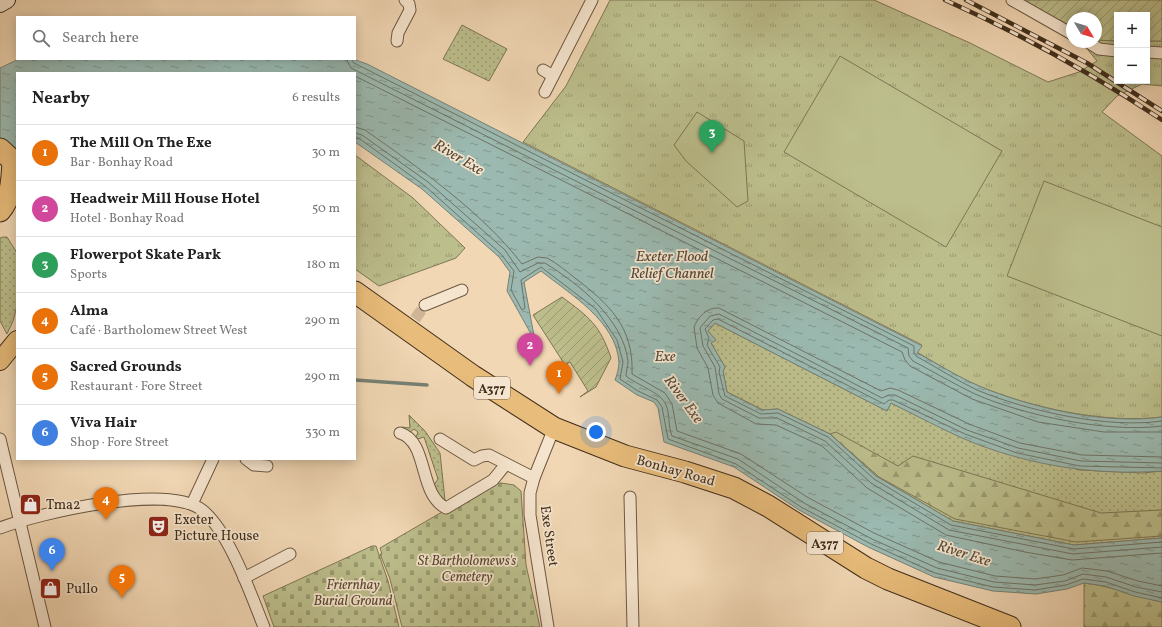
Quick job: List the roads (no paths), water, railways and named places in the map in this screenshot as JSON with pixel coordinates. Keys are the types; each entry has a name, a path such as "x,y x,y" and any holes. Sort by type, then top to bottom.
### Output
{"highway":[{"path":"0,212 5,205 10,192 12,161"},
{"path":"0,212 16,204"},
{"name":"Bonhay Road","path":"356,293 411,324 499,394 554,428 625,456 686,472 734,488 768,506 866,568 888,579 1010,627"}],"main road":[{"path":"0,361 16,341"}],"street":[{"path":"0,4 7,0"},
{"path":"397,41 398,33 410,10 409,4 405,0"},
{"path":"544,92 592,0"},
{"path":"1012,0 1066,31"},
{"path":"1097,48 1114,51"},
{"path":"1150,52 1162,53"},
{"path":"543,70 553,76"},
{"path":"425,305 462,290"},
{"name":"Exe Street","path":"548,627 530,515 530,493 534,478 554,428"},
{"path":"400,433 412,440 433,498 446,508 493,480 506,464"},
{"path":"440,439 474,460 482,456 489,455 534,478"},
{"path":"1,444 45,627"},
{"path":"192,504 213,460"},
{"path":"247,460 254,465 267,466"},
{"path":"630,497 633,627"},
{"path":"0,528 18,517 138,500 174,499 192,504 203,511 215,524 244,578 264,627"},
{"path":"244,578 290,554"}],"water":[{"path":"17,60 356,60 367,64 922,346 917,353 979,386 999,394 1045,408 1069,413 1117,419 1162,417 1162,471 1111,472 1085,470 1035,462 962,438 891,403 887,411 715,323 708,331 716,340 711,343 725,367 723,371 727,392 762,410 778,409 830,434 876,476 953,521 1074,545 1162,538 1162,602 1134,596 1105,586 1084,583 1067,589 1036,594 993,591 934,577 868,547 799,510 734,467 664,442 658,408 654,402 637,395 615,380 619,362 616,347 610,334 601,321 590,310 541,271 524,282 535,341 507,291 510,272 499,257 422,189 356,143 356,72 16,72 16,148 0,157 0,68"}],"waterway":[{"path":"356,380 427,385"}],"tunnel":[{"path":"415,319 425,305"}],"railway":[{"path":"945,0 1029,41 1110,87 1162,120"},
{"path":"966,0 1087,63 1162,111"}],"place":[{"name":"Flowerpot Skate Park","path":"712,153"},
{"name":"Headweir Mill House Hotel","path":"530,366"},
{"name":"The Mill On The Exe","path":"559,394"},
{"name":"Tma2","path":"31,504"},
{"name":"Alma","path":"106,520"},
{"name":"Exeter Picture House","path":"159,527"},
{"name":"Viva Hair","path":"52,571"},
{"name":"Pullo","path":"50,588"},
{"name":"Sacred Grounds","path":"122,598"}],"water label":[{"name":"River Exe","path":"459,157"},
{"name":"Exeter Flood Relief Channel","path":"672,264"},
{"name":"Exe","path":"665,356"},
{"name":"River Exe","path":"684,399"},
{"name":"River Exe","path":"964,553"}],"park label":[{"name":"St Bartholomews's Cemetery","path":"467,568"},
{"name":"Friernhay Burial Ground","path":"353,592"}]}
